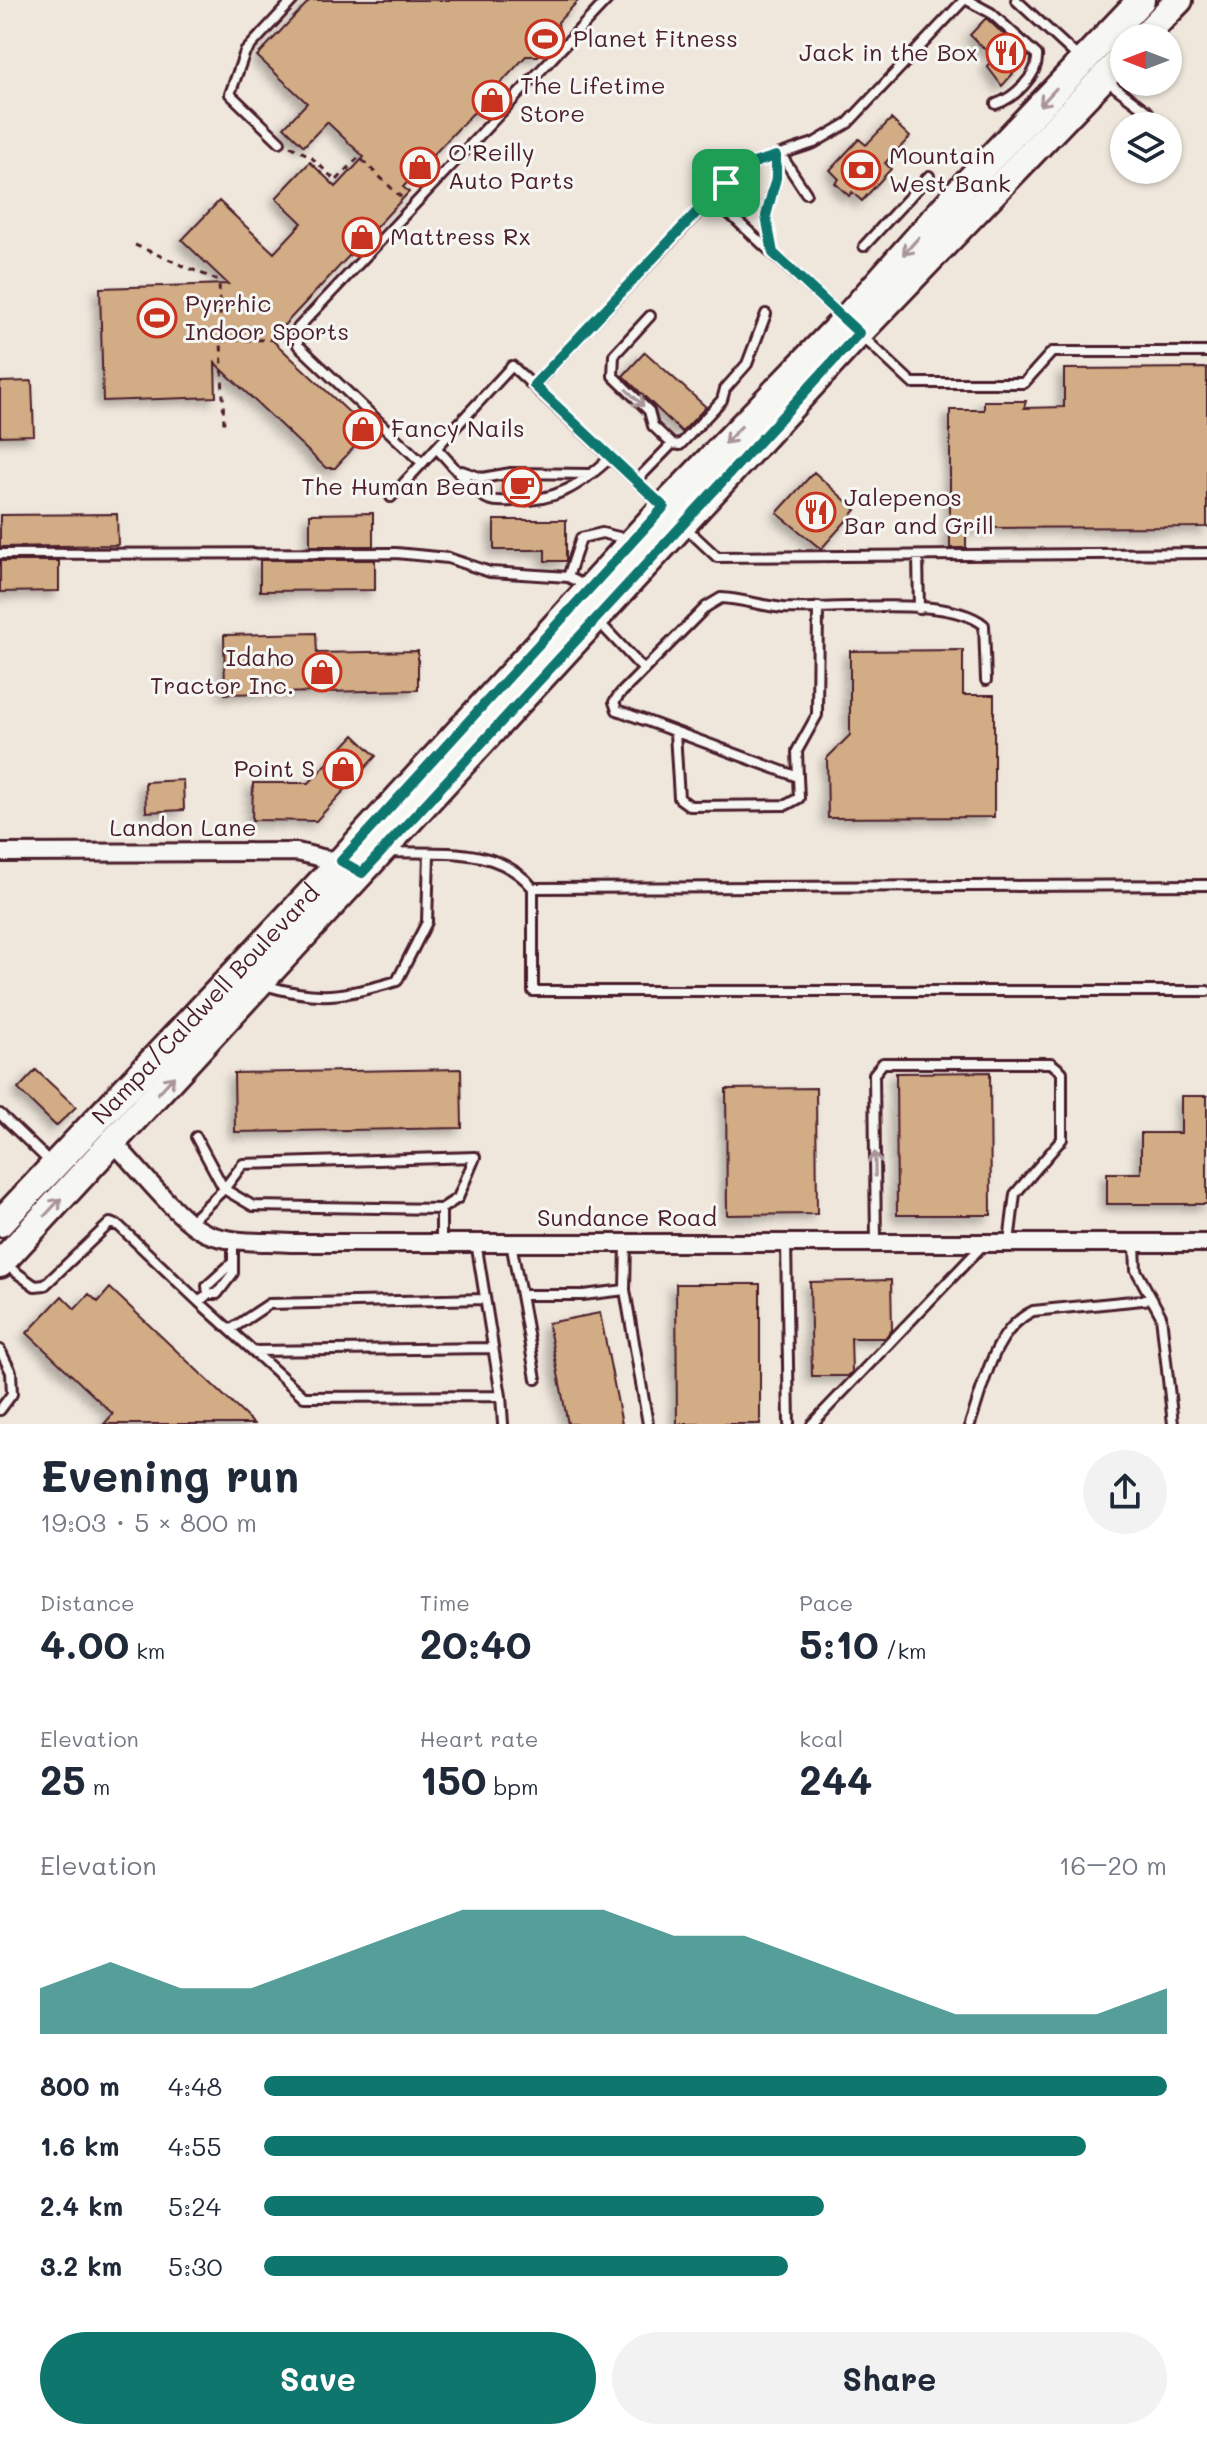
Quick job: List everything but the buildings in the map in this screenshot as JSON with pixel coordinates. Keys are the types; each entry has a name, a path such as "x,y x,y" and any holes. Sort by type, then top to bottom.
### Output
{"main road":[{"path":"1093,70 1141,0"},
{"path":"1156,24 1179,0"},
{"path":"1093,70 1110,62"},
{"name":"Nampa/Caldwell Boulevard","path":"0,1223 94,1123 352,867 382,852 684,525 852,326 1093,70"},
{"name":"Nampa/Caldwell Boulevard","path":"1,1263 260,983 579,583 634,540 664,507 852,326"}],"street":[{"name":"Landon Lane","path":"0,853 297,852 352,867"},
{"name":"Sundance Road","path":"94,1123 190,1222 206,1233 233,1239 1207,1243"}],"lane":[{"path":"280,142 230,94 245,52 293,0"},
{"path":"422,463 298,345 298,328 607,0"},
{"path":"534,385 711,197 747,165 814,143 848,123 966,0 991,13 1037,55 1035,70 1008,100 996,104"},
{"path":"1016,0 1093,70 1148,112"},
{"path":"779,156 806,193"},
{"path":"773,253 766,216 779,156"},
{"path":"864,246 929,176"},
{"path":"711,197 912,383 1024,383 1052,352 1207,352"},
{"path":"650,316 614,355 611,365 613,376 649,411 653,426 672,444 680,445 722,400 725,389 747,364 766,314"},
{"path":"391,497 512,366 717,557 1207,553"},
{"path":"636,481 672,444"},
{"path":"436,448 462,471 470,485 493,501 539,501 560,496 593,474 611,457"},
{"path":"462,471 482,478 511,473 593,474"},
{"path":"0,554 396,553 448,558 490,572 579,583 581,538 602,533 634,540"},
{"path":"918,556 919,609"},
{"path":"798,777 617,710 614,702 706,607 721,598 780,608 951,609 975,617 984,625 986,680"},
{"path":"675,733 675,774 679,798 690,806 786,805 799,798 797,751 817,715 818,607"},
{"path":"596,619 644,670"},
{"path":"382,852 478,854 521,874 533,888 533,991 1207,991"},
{"path":"260,983 298,995 348,996 397,981 427,922 429,854"},
{"path":"533,888 1207,885"},
{"path":"876,1242 874,1074 883,1063 1051,1063 1062,1072 1062,1139 1015,1194 1009,1242"},
{"path":"0,1114 54,1166"},
{"path":"190,1222 224,1189 243,1164 475,1157 458,1198 441,1209 253,1206 224,1189 196,1137"},
{"path":"441,1209 441,1242"},
{"path":"1,1263 35,1286 45,1285 110,1223 119,1226 304,1397 501,1396"},
{"path":"199,1302 208,1294 217,1294 233,1273 233,1239"},
{"path":"476,1242 503,1424"},
{"path":"511,1242 536,1379"},
{"path":"626,1242 625,1290 648,1424"},
{"path":"786,1242 789,1424"},
{"path":"812,1424 986,1242"},
{"path":"1135,1243 1136,1270 1161,1316 1173,1424"},
{"path":"521,1295 583,1295 625,1290"},
{"path":"230,1330 269,1304 485,1299"},
{"path":"970,1424 995,1354 1019,1318 1033,1311 1152,1299"},
{"path":"253,1351 493,1348"},
{"path":"0,1350 11,1372 12,1394 0,1410"}],"path":[{"path":"280,142 310,156 336,181 359,157 412,207"},
{"path":"135,245 219,281 224,427"},
{"path":"221,341 298,338"}],"place":[{"name":"Planet Fitness","path":"545,39"},
{"name":"Jack in the Box","path":"1006,53"},
{"name":"The Lifetime Store","path":"492,100"},
{"name":"O'Reilly Auto Parts","path":"420,167"},
{"name":"Mountain West Bank","path":"861,170"},
{"name":"Mattress Rx","path":"362,237"},
{"name":"Pyrrhic Indoor Sports","path":"157,318"},
{"name":"Fancy Nails","path":"363,429"},
{"name":"The Human Bean","path":"522,487"},
{"name":"Jalepenos Bar and Grill","path":"816,512"},
{"name":"Idaho Tractor Inc.","path":"322,672"},
{"name":"Point S","path":"343,769"}],"route":[{"path":"776,156 776,178 769,193 766,216 773,253 859,333 362,873 341,861 664,507 534,385 726,183 747,165 776,156"}]}
